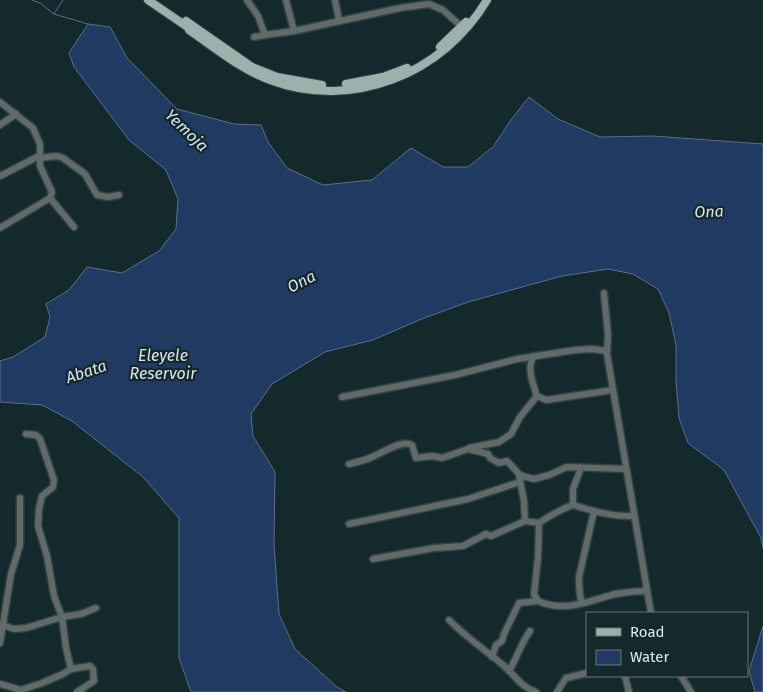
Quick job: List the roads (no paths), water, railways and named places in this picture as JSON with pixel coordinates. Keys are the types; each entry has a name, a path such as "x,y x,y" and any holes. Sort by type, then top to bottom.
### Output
{"main road":[{"path":"148,0 249,71 269,80 293,87 335,90 363,88 392,80 424,65 455,42 475,19 487,0"},
{"path":"156,0 252,67 277,77 334,86 362,82 397,73 437,50 462,27 481,0"}],"street":[{"path":"247,0 258,16 264,35"},
{"path":"286,0 294,31"},
{"path":"335,0 339,20"},
{"path":"254,37 294,31 407,6 429,4 443,10 462,27"},
{"path":"0,102 36,132 40,144 40,169 52,192 50,198 0,228"},
{"path":"0,125 16,114"},
{"path":"0,176 39,157 60,156 85,174 98,195 108,197 119,195"},
{"path":"50,198 74,227"},
{"path":"604,293 608,335 607,351 651,612"},
{"path":"342,397 359,392 455,375 534,356 575,350 607,351"},
{"path":"534,356 530,367 532,382 537,396 546,400 613,390"},
{"path":"349,464 370,458 403,444 411,444 416,458 432,456 442,458 477,445 499,442 511,434 520,417 537,396"},
{"path":"26,434 32,434 40,440 54,480 53,486 44,493 40,501 38,526 47,556 54,596 62,617 71,669"},
{"path":"468,449 488,454 490,458 499,463 507,461 520,479 525,521"},
{"path":"349,524 468,499 520,479 534,479 567,467 626,469"},
{"path":"573,505 573,489 581,468"},
{"path":"0,643 1,624 11,574 20,545 20,498"},
{"path":"373,559 434,548 463,546 486,534 491,536 525,521 539,523 551,514 573,505 615,516 634,516"},
{"path":"582,603 579,594 579,577 594,511"},
{"path":"538,601 534,594 539,523"},
{"path":"492,657 496,645 502,642 519,603 538,601 554,606 572,606 624,592 647,591"},
{"path":"1,624 20,629 62,617 81,614 96,608"},
{"path":"449,620 459,631 509,671 521,684 533,691"},
{"path":"509,671 516,660 523,640 530,631"},
{"path":"0,684 20,691 71,669 87,665 91,666 94,682 77,692"},
{"path":"557,692 566,678 586,674"},
{"path":"626,677 628,692"},
{"path":"682,677 691,692"}],"water":[{"name":"Eleyele Reservoir","path":"88,24 110,27 127,58 177,109 234,124 261,125 268,142 287,168 323,185 372,180 411,148 443,167 468,167 493,147 529,97 558,119 600,137 653,136 763,144 763,548 761,538 724,470 688,443 679,418 676,345 669,313 658,289 633,274 608,269 562,276 468,302 373,340 325,352 272,384 251,414 253,436 275,472 274,545 279,614 295,649 337,687 346,692 191,692 179,658 179,518 143,477 72,421 42,405 0,402 0,361 13,357 45,337 50,317 46,304 69,290 87,267 122,273 159,251 176,229 178,199 166,170 129,140 74,67 69,53"},
{"path":"763,626 763,692 755,692 749,671"}],"waterway":[{"name":"Yemoja","path":"32,0 40,3 54,14 88,24"},
{"path":"54,14 63,0"}],"water label":[{"name":"Ona","path":"709,211"},
{"name":"Ona","path":"301,281"},
{"name":"Abata","path":"86,371"}]}
